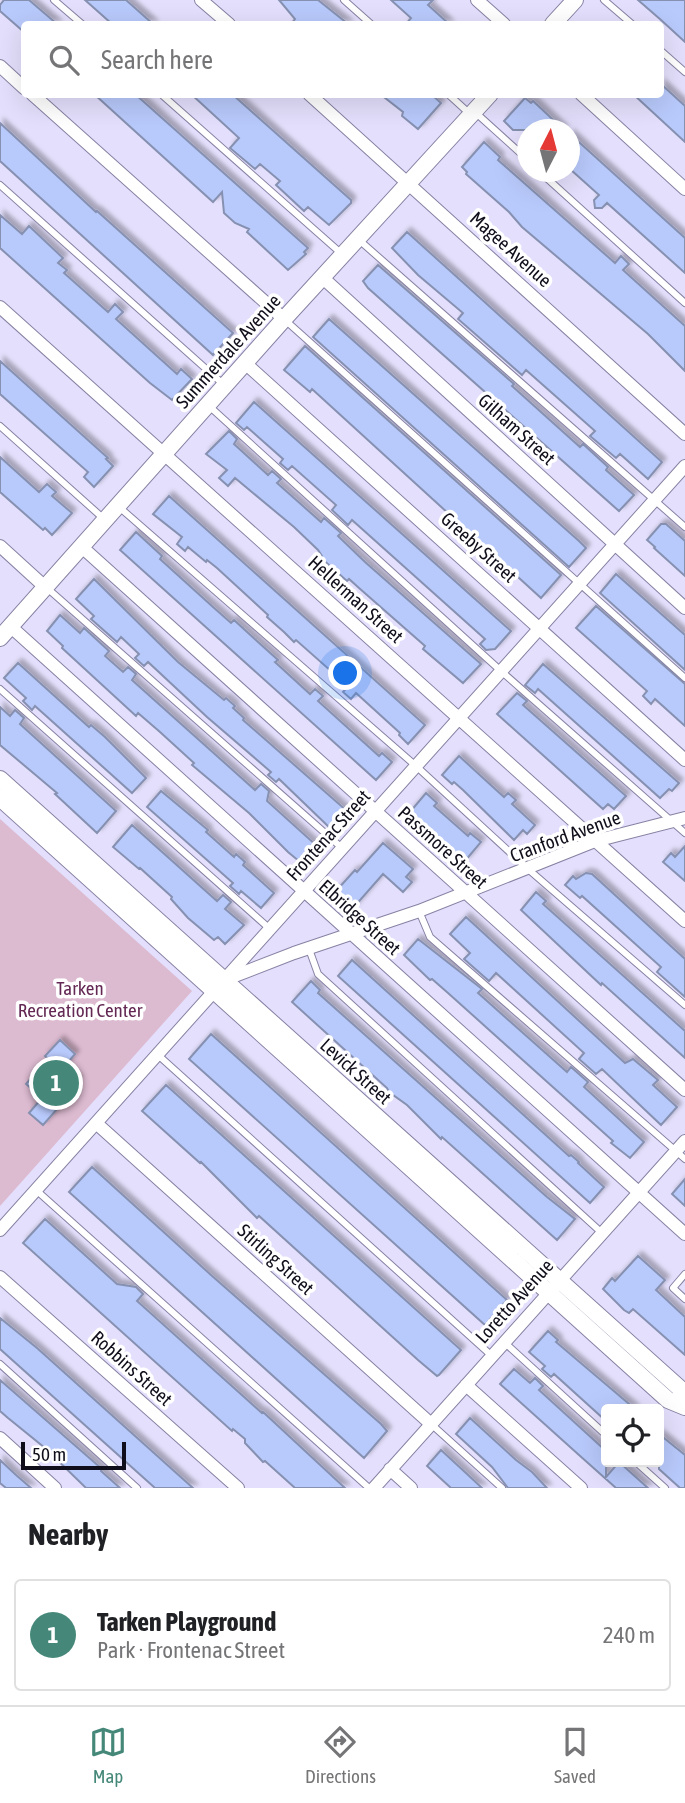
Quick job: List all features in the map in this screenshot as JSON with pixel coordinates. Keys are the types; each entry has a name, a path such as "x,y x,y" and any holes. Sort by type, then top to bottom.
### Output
{"main road":[{"path":"556,21 575,0"},
{"name":"Summerdale Avenue","path":"5,632 83,548 284,319 487,98"},
{"name":"Levick Street","path":"0,779 219,986"},
{"name":"Levick Street","path":"0,798 219,986 388,1138 553,1287 668,1400 685,1406"},
{"name":"Levick Street","path":"553,1287 685,1393"}],"street":[{"path":"201,0 226,21"},
{"path":"477,0 501,21"},
{"path":"0,66 21,85"},
{"path":"36,98 284,319"},
{"name":"Magee Avenue","path":"313,98 685,434"},
{"path":"585,98 685,189"},
{"name":"Gilham Street","path":"323,278 685,608"},
{"name":"Hellerman Street","path":"0,307 685,921"},
{"name":"Greeby Street","path":"245,363 685,760"},
{"name":"Frontenac Street","path":"0,1230 685,467"},
{"path":"0,546 45,587"},
{"name":"Passmore Street","path":"83,548 685,1090"},
{"name":"Elbridge Street","path":"5,632 303,892 685,1234"},
{"name":"Cranford Avenue","path":"219,986 309,948 419,911 595,841 679,820"},
{"name":"Stirling Street","path":"96,1123 431,1424"},
{"name":"Loretto Avenue","path":"371,1488 637,1193 682,1150"},
{"name":"Robbins Street","path":"0,1277 237,1488"},
{"path":"466,1385 581,1488"},
{"path":"0,1438 55,1488"},
{"path":"390,1469 411,1488"}],"lane":[{"path":"54,0 78,21"},
{"path":"344,0 368,21"},
{"path":"604,0 628,21"},
{"path":"664,54 685,72"},
{"path":"166,98 344,256"},
{"path":"453,98 517,151"},
{"path":"551,182 685,303"},
{"path":"0,185 225,386"},
{"path":"359,240 685,527"},
{"path":"284,319 685,678"},
{"path":"207,405 501,671 679,820 685,832"},
{"path":"0,426 106,521"},
{"path":"118,506 685,1005"},
{"path":"45,587 342,848"},
{"path":"0,689 270,929"},
{"path":"419,911 430,937 682,1150"},
{"path":"309,948 318,974 602,1233"},
{"path":"158,1054 492,1356"},
{"path":"36,1190 371,1488"},
{"path":"685,1274 673,1288 685,1299"},
{"path":"504,1342 601,1430"},
{"path":"0,1364 137,1488"},
{"path":"431,1424 502,1488"},
{"path":"642,1467 665,1488"}],"green space":[{"name":"Tarken Recreation Center","path":"0,819 192,991 0,1206"}],"building":[{"path":"4,0 29,0 54,21 21,21 21,29 0,11"},
{"path":"85,0 126,0 150,21 109,21"},
{"path":"279,0 318,0 344,21 293,21 295,19"},
{"path":"391,0 433,0 428,5 446,21 408,21 411,18"},
{"path":"638,0 685,0 685,42 664,21"},
{"path":"664,87 685,106 685,142 637,98 664,98"},
{"path":"98,98 139,98 308,248 304,252 306,254 288,270 247,232 249,229 235,223 224,213 222,192 213,202"},
{"path":"195,98 236,98 351,200 351,203 329,225 308,207 304,211 276,185 280,181 260,164 255,169 230,148 239,138"},
{"path":"385,98 435,98 441,103 418,129 402,116 403,112"},
{"path":"525,98 531,103 533,101 552,119 517,119 517,130 513,130 504,121"},
{"path":"0,123 233,333 213,355 0,161"},
{"path":"484,142 500,157 498,160 517,177 517,182 523,182 615,263 621,256 629,264 623,270 685,326 685,371 648,334 522,227 466,174 462,167"},
{"path":"580,143 685,238 685,273 607,203 602,208 595,208 594,200 599,195 580,178"},
{"path":"0,215 22,234 29,226 63,258 58,263 67,270 64,273 108,312 115,304 123,312 116,319 177,374 181,369 192,379 172,400 0,248"},
{"path":"407,232 662,462 648,479 620,454 616,458 590,436 595,431 526,370 522,375 458,319 463,313 418,275 392,248"},
{"path":"378,265 514,384 512,386 580,447 583,444 608,467 606,470 634,495 619,511 368,288 363,281"},
{"path":"329,319 586,548 569,567 313,337"},
{"path":"305,346 561,575 541,598 312,389 310,392 284,370"},
{"path":"0,361 108,458 106,459 113,466 94,487 84,477 88,472 0,394"},
{"path":"254,402 511,631 495,649 486,650 480,644 485,639 352,520 348,525 332,510 336,505 292,466 288,470 280,463 283,459 247,427 244,430 236,423"},
{"path":"229,431 237,439 234,444 268,475 272,471 281,479 277,483 321,522 324,518 341,533 338,536 365,562 481,664 463,683 349,579 347,581 321,558 318,550 294,527 235,478 228,486 219,478 227,470 206,454"},
{"path":"0,457 39,492 47,484 56,492 52,496 72,513 52,535 0,492"},
{"path":"169,496 425,725 408,744 400,733 356,693 351,699 343,692 348,686 296,640 294,642 217,568 188,547 185,551 177,544 182,537 153,514"},
{"path":"661,524 666,524 685,541 685,576 647,540"},
{"path":"136,532 162,556 160,559 213,607 231,623 234,620 310,694 315,689 323,696 318,701 379,756 382,753 392,762 376,780 120,550"},
{"path":"616,574 685,635 685,670 600,593"},
{"path":"94,579 178,662 224,700 226,698 235,706 233,708 243,720 347,811 331,829 279,779 276,782 268,775 271,772 148,662 144,666 135,658 139,654 121,637 117,642 91,619 94,616 76,599"},
{"path":"596,606 685,684 685,726 655,699 651,704 643,696 647,691 576,628"},
{"path":"60,615 80,633 84,628 109,651 105,656 123,672 128,667 136,674 132,680 255,790 261,784 269,791 267,801 317,846 303,861 300,862 288,852 249,813 192,765 194,763 160,732 138,713 136,716 62,648 47,631"},
{"path":"18,663 89,727 91,725 105,737 146,778 132,793 35,706 32,710 23,701 26,698 4,678"},
{"path":"543,664 679,783 672,791 669,789 660,798 538,689 535,693 525,685"},
{"path":"517,693 527,701 523,705 626,796 614,809 608,804 603,809 497,714"},
{"path":"0,707 10,716 15,710 24,718 20,724 116,811 97,833 55,794 57,793 0,745"},
{"path":"459,756 504,797 508,793 516,800 512,804 535,825 527,834 523,830 514,840 463,790 442,775"},
{"path":"161,791 208,830 206,832 234,857 236,854 245,862 243,865 274,893 261,908 241,891 239,894 230,886 233,883 147,807"},
{"path":"426,793 437,803 434,806 468,836 470,833 481,842 465,861 410,812"},
{"path":"132,825 217,901 223,895 231,902 225,909 244,925 225,944 218,937 214,940 188,918 172,897 113,847"},
{"path":"383,843 413,869 406,877 412,882 403,892 383,874 354,907 336,891"},
{"path":"685,846 685,881 663,862 671,853 675,857"},
{"path":"586,873 592,874 685,959 685,997 657,972 661,967 582,896 580,898 565,885 573,876 576,879"},
{"path":"536,892 546,901 543,904 685,1031 685,1058 521,910"},
{"path":"466,917 625,1063 633,1059 658,1080 653,1085 677,1107 661,1125 602,1069 596,1074 579,1059 584,1053 496,973 489,981 464,959 470,953 450,934"},
{"path":"418,939 482,989 478,993 567,1072 571,1067 588,1082 584,1087 644,1142 630,1158 404,955"},
{"path":"352,960 604,1187 590,1203 338,976"},
{"path":"311,981 320,990 318,993 575,1219 557,1240 442,1137 441,1139 292,1002"},
{"path":"211,1034 507,1300 485,1325 189,1059"},
{"name":"Tarken Recreation Center","path":"60,1040 75,1054 64,1067 78,1080 55,1105 58,1108 43,1125 29,1113 42,1098 26,1084 48,1059 45,1056"},
{"path":"166,1085 461,1350 439,1375 418,1360 259,1216 257,1218 201,1162 142,1111"},
{"path":"92,1167 381,1424 387,1431 364,1458 69,1192"},
{"path":"685,1179 685,1206 672,1194"},
{"path":"45,1219 117,1284 136,1287 143,1294 137,1301 345,1488 295,1488 263,1462 245,1443 245,1439 233,1429 232,1431 23,1243"},
{"path":"638,1256 665,1280 656,1290 685,1317 685,1355 633,1309 629,1313 624,1310 603,1289 612,1278 615,1281"},
{"path":"0,1318 193,1488 155,1488 0,1349"},
{"path":"548,1331 558,1340 556,1342 629,1404 601,1404 601,1416 554,1374 551,1377 542,1369 545,1366 529,1352"},
{"path":"514,1369 530,1383 535,1378 543,1386 539,1390 601,1446 601,1467 606,1467 606,1477 615,1467 625,1467 648,1488 616,1488 500,1384"},
{"path":"0,1380 120,1488 86,1488 45,1448 0,1411"},
{"path":"470,1418 547,1488 508,1488 492,1467 456,1434"},
{"path":"664,1438 685,1455 685,1488 680,1488 659,1469 664,1467"},
{"path":"441,1450 482,1488 451,1488 427,1466"},
{"path":"0,1460 31,1488 6,1488 0,1483"}],"place":[{"name":"Tarken Playground","path":"56,1083"}]}
